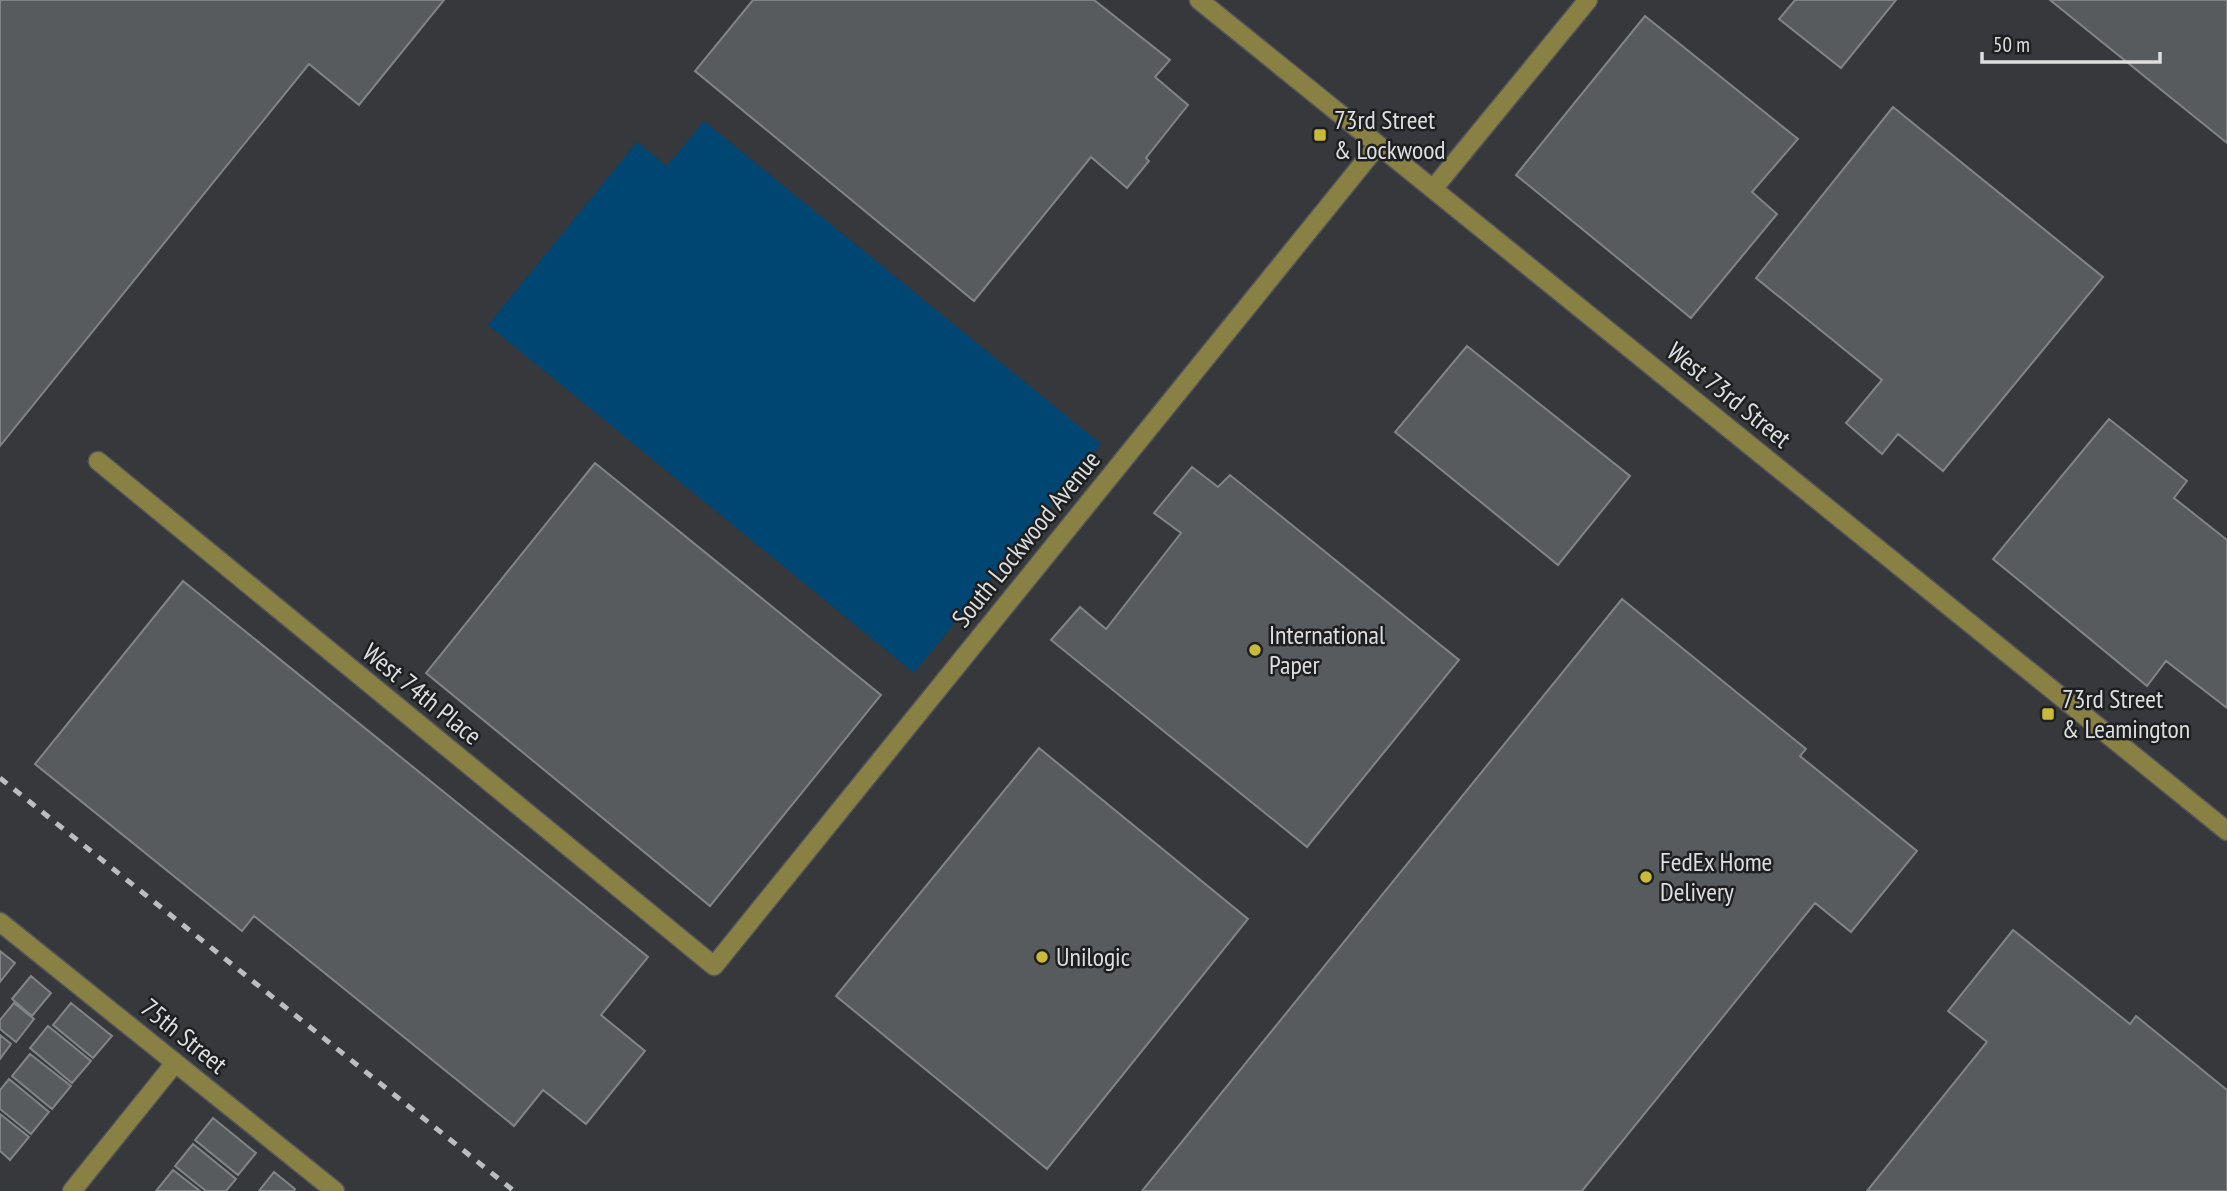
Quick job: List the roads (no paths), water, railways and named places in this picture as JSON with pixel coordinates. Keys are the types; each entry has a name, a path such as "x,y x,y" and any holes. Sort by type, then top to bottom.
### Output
{"street":[{"name":"West 73rd Street","path":"1199,0 2227,831"},
{"path":"1433,190 1588,0"},
{"name":"South Lockwood Avenue","path":"714,965 1378,145"},
{"name":"West 74th Place","path":"98,461 714,965"},
{"name":"75th Street","path":"0,922 335,1191"},
{"path":"72,1191 175,1063"}],"railway":[{"path":"0,778 514,1191"}],"place":[{"name":"73rd Street & Lockwood","path":"1320,135"},
{"name":"International Paper","path":"1255,650"},
{"name":"73rd Street & Leamington","path":"2048,714"},
{"name":"FedEx Home Delivery","path":"1646,877"},
{"name":"Unilogic","path":"1042,957"}]}
